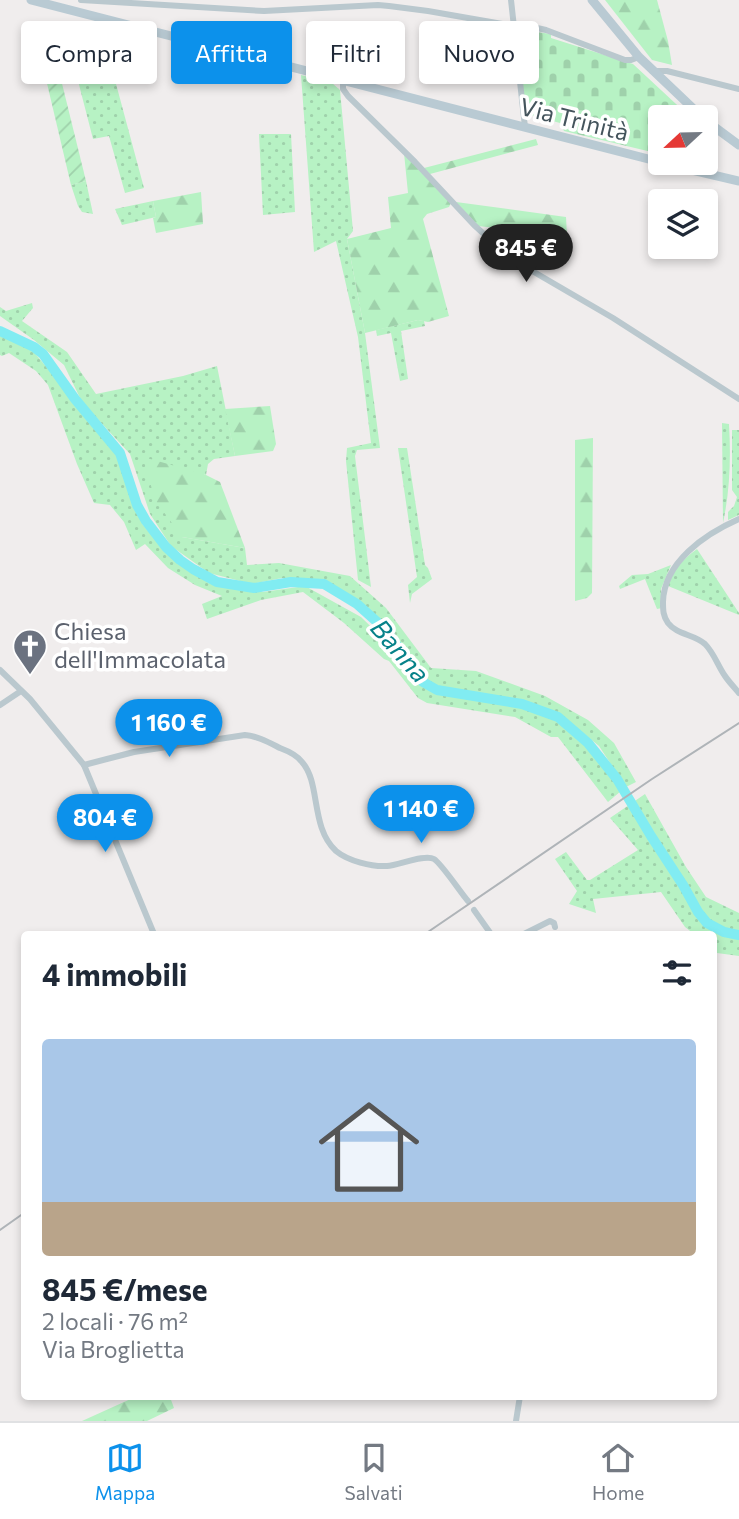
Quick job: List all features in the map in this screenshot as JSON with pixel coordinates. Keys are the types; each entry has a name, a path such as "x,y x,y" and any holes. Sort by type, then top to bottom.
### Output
{"street":[{"name":"Via Trinità","path":"31,0 60,4 306,70"},
{"path":"81,0 134,1 264,11 378,5 485,21"},
{"path":"378,5 387,0"},
{"path":"510,0 513,21"},
{"path":"592,0 652,71 690,105"},
{"path":"539,29 625,60 639,57"},
{"path":"652,71 667,71 739,89"},
{"path":"343,84 348,96 496,245 534,272 613,317 739,399"},
{"name":"Via Trinità","path":"359,84 648,158"},
{"path":"520,84 525,125"},
{"path":"718,129 739,145"},
{"name":"Via Trinità","path":"714,175 739,181"},
{"path":"739,519 715,532 687,554 671,572 664,587 663,598 663,612 669,624 705,644 725,677 739,693"},
{"path":"0,670 22,691 84,765 152,931"},
{"path":"0,705 22,691"},
{"path":"84,765 167,746 235,735 257,737 294,755 306,766 312,782 318,819 336,851 352,859 383,866 432,858 468,901"},
{"path":"474,910 489,931"},
{"path":"535,931 550,921 555,928"},
{"path":"516,1421 519,1400"}],"green space":[{"path":"605,0 657,0 672,65 652,60"},
{"path":"539,32 551,34 551,38 633,64 677,105 648,105 648,151 564,131 560,123 526,114 522,84 539,84"},
{"path":"301,75 306,76 306,84 333,84 340,90 353,231 347,239 365,333 380,448 357,450 355,456 371,587 358,580 346,461 347,448 371,443 358,337 336,241 314,252"},
{"path":"47,84 62,84 86,181 71,185"},
{"path":"79,84 116,84 144,188 125,193 109,136 93,139"},
{"path":"259,134 291,134 295,212 263,215"},
{"path":"536,139 538,145 430,174 424,168"},
{"path":"404,153 451,203 449,207 427,214 423,219 449,316 428,322 418,320 365,333 347,239 391,228 388,197 408,193"},
{"path":"86,181 93,214 82,212 71,185"},
{"path":"201,192 203,224 156,233 153,201"},
{"path":"153,201 156,217 122,225 115,209"},
{"path":"456,202 566,217 567,236 478,226"},
{"path":"32,303 33,308 22,321 67,352 96,394 217,366 235,456 214,459 208,464 182,537 245,548 247,565 279,563 350,576 386,608 431,668 476,671 545,696 588,720 614,743 636,782 626,787 599,746 561,715 525,702 441,687 426,680 389,628 360,602 325,581 282,578 252,584 209,573 171,546 150,514 130,454 82,402 64,365 0,316 0,307 6,311"},
{"path":"424,321 425,326 401,331 408,379 400,381 391,333 377,336 376,330"},
{"path":"0,333 33,351 81,412 108,441 123,466 143,525 165,551 190,572 214,584 249,591 263,592 305,586 361,617 395,650 420,685 437,693 520,707 554,718 586,743 621,791 608,802 558,737 551,737 515,717 427,703 418,698 389,661 303,592 261,600 207,619 202,604 222,596 195,585 168,568 145,544 136,550 124,522 110,505 94,503 48,385 36,371 9,353 0,355"},
{"path":"270,406 276,444 273,451 235,456 225,409"},
{"path":"722,423 729,424 730,449 729,486 723,523"},
{"path":"732,430 739,430 739,515 728,520 728,512 737,497 732,490"},
{"path":"593,438 592,593 587,598 575,601 575,440"},
{"path":"398,448 407,448 425,565 432,579 412,594 410,603 408,585 417,577"},
{"path":"143,457 204,474 220,482 245,548 182,537 155,500"},
{"path":"697,549 739,615 668,586 679,565"},
{"path":"671,565 661,589 662,608 657,609 645,579 620,589 619,586 632,575 648,574"},
{"path":"645,794 706,897 739,913 739,956 717,953 717,931 690,931 685,927 661,892 593,899 596,913 569,904 577,891 555,859 566,852 587,880 590,880 638,850 610,818"},
{"path":"128,1400 171,1400 174,1408 147,1421 82,1421"}],"waterway":[{"name":"Banna","path":"0,331 43,354 75,399 120,453 137,505 166,547 180,560 217,582 254,588 291,582 324,584 357,604 385,629 423,682 437,690 522,704 558,717 588,743 617,779 707,923 724,932 739,935"}],"railway":[{"path":"429,931 739,723"},
{"path":"0,1230 21,1215"}],"place":[{"name":"Chiesa dell'Immacolata","path":"30,676"}]}
